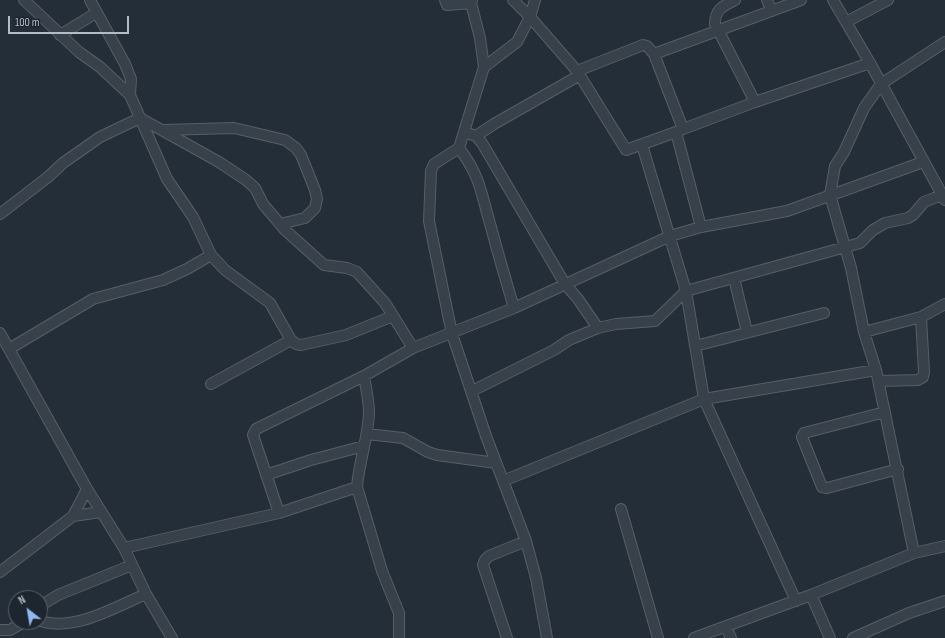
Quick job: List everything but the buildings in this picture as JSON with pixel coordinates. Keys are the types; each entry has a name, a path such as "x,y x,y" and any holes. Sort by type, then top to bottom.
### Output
{"street":[{"path":"24,0 60,35 79,52 100,67 130,96 167,179 193,217 211,255 225,270 270,303 291,340 296,344 301,345 346,335 393,316"},
{"path":"90,0 125,64 131,79 130,96"},
{"path":"445,0 448,5 451,6 471,1 480,38 484,67 459,148 434,164 429,178 429,221 452,334 496,463 526,541 536,578 546,638"},
{"path":"513,0 530,17 579,73 625,149 628,150 755,102 870,63"},
{"path":"484,67 517,42 530,17 535,0"},
{"path":"735,0 717,10 715,15 715,24 755,102"},
{"path":"767,0 772,11"},
{"path":"654,54 801,0"},
{"path":"472,391 554,350 568,340 598,328 616,324 655,321 686,291 845,249 860,243 873,230 885,223 913,215 924,202 944,197 923,162 870,63 833,0"},
{"path":"846,22 888,0"},
{"path":"60,35 96,13"},
{"path":"914,553 879,381 864,332 845,249 830,195 835,166 844,152 864,108 881,84 945,42"},
{"path":"476,136 579,73 643,46 647,46 654,54 679,131 701,227"},
{"path":"140,118 219,162 246,180 255,188 263,204 280,224 302,247 324,265 347,268 357,272 371,286 393,316 413,348"},
{"path":"0,214 48,177 63,163 100,137 140,118"},
{"path":"161,130 234,128 285,140 296,148 301,155 315,190 315,208 305,218 280,224"},
{"path":"464,132 476,136 482,143 565,284 578,299 598,328"},
{"path":"642,145 686,291 704,399 796,601"},
{"path":"459,148 476,174 484,194 489,222 514,308"},
{"path":"279,513 253,435 253,431 364,376 413,348 452,334 514,308 670,236 701,227 787,211 923,162"},
{"path":"9,349 92,299 120,290 163,280 187,269 211,255"},
{"path":"734,278 747,332"},
{"path":"864,332 921,317 945,304"},
{"path":"695,346 824,313"},
{"path":"879,381 918,380 923,376 921,317"},
{"path":"0,333 87,489 124,548 146,594 172,638"},
{"path":"211,384 291,340"},
{"path":"503,481 704,399 876,370"},
{"path":"364,376 369,412 367,434 357,487 382,571 399,613 399,638"},
{"path":"885,412 804,433 802,437 822,487 827,488 898,469"},
{"path":"367,434 403,438 428,452 496,463"},
{"path":"266,475 311,460 364,446"},
{"path":"124,548 279,513 357,487"},
{"path":"0,572 73,516 87,489"},
{"path":"621,509 658,638"},
{"path":"73,516 101,512"},
{"path":"507,638 483,565 489,556 526,541"},
{"path":"694,638 796,601 914,553 945,546"},
{"path":"48,601 58,595 132,565"},
{"path":"48,623 54,624 75,622 146,594"},
{"path":"811,595 830,638"},
{"path":"853,638 909,613 945,601"},
{"path":"726,627 731,638"}]}
